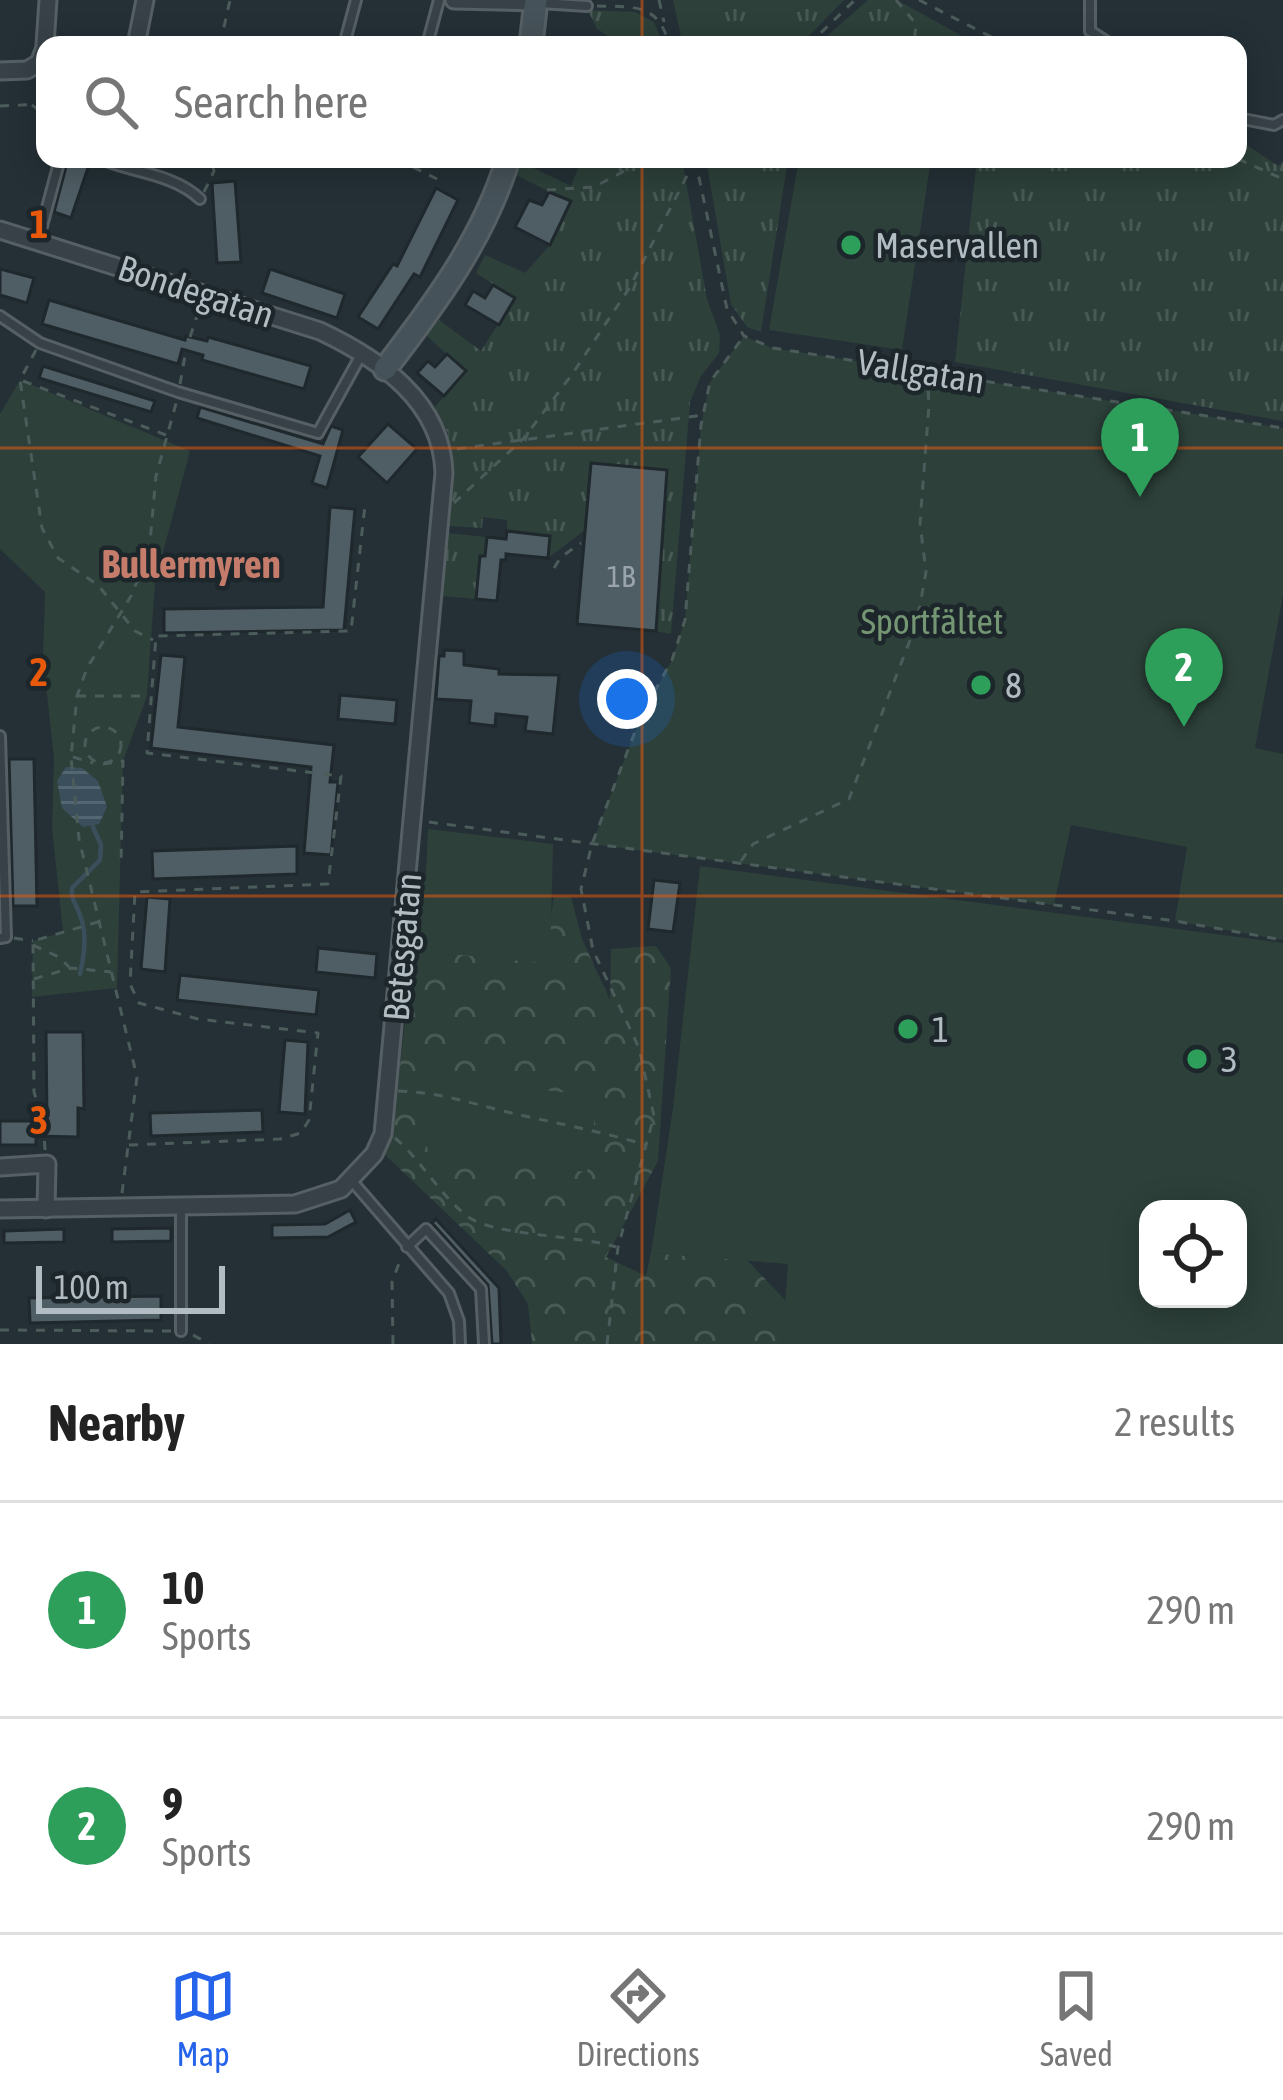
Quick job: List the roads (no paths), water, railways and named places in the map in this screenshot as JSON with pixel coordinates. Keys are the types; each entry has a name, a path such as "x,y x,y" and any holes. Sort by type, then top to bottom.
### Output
{"street":[{"path":"46,36 48,0"},
{"path":"138,36 145,0"},
{"path":"454,0 536,1 532,36"},
{"path":"0,71 27,70 36,65"},
{"path":"385,369 441,297 476,237 504,168"},
{"name":"Bondegatan","path":"0,230 320,331 363,351 385,369"},
{"name":"Betesgatan","path":"0,1209 295,1204 341,1189 374,1154 383,1134 421,795 444,451 422,405 385,369"},
{"path":"0,1167 46,1164 46,1209"}],"lane":[{"path":"346,36 356,0"},
{"path":"429,36 439,0"},
{"path":"1090,0 1090,31 1098,36"},
{"path":"536,1 586,5"},
{"path":"1247,120 1274,125 1283,120"},
{"path":"38,241 58,168"},
{"path":"133,168 192,191 200,199"},
{"path":"0,316 40,343 178,392 318,434 363,351"},
{"path":"0,736 3,937"},
{"path":"350,1179 448,1293 459,1322 460,1344"},
{"path":"181,1208 181,1331"},
{"path":"407,1247 426,1229 481,1289 484,1344"}],"water":[{"path":"66,767 82,768 98,781 107,807 99,824 83,827 62,808 57,781"}],"waterway":[{"path":"80,974 84,929 72,888 100,860 101,845 93,827"}],"place":[{"name":"Maservallen","path":"851,245"},
{"name":"10","path":"1140,497"},
{"name":"8","path":"981,685"},
{"name":"9","path":"1184,727"},
{"name":"1","path":"908,1029"},
{"name":"3","path":"1197,1059"}],"district":[{"name":"Bullermyren","path":"191,564"}],"park label":[{"name":"Sportfältet","path":"932,621"}]}
